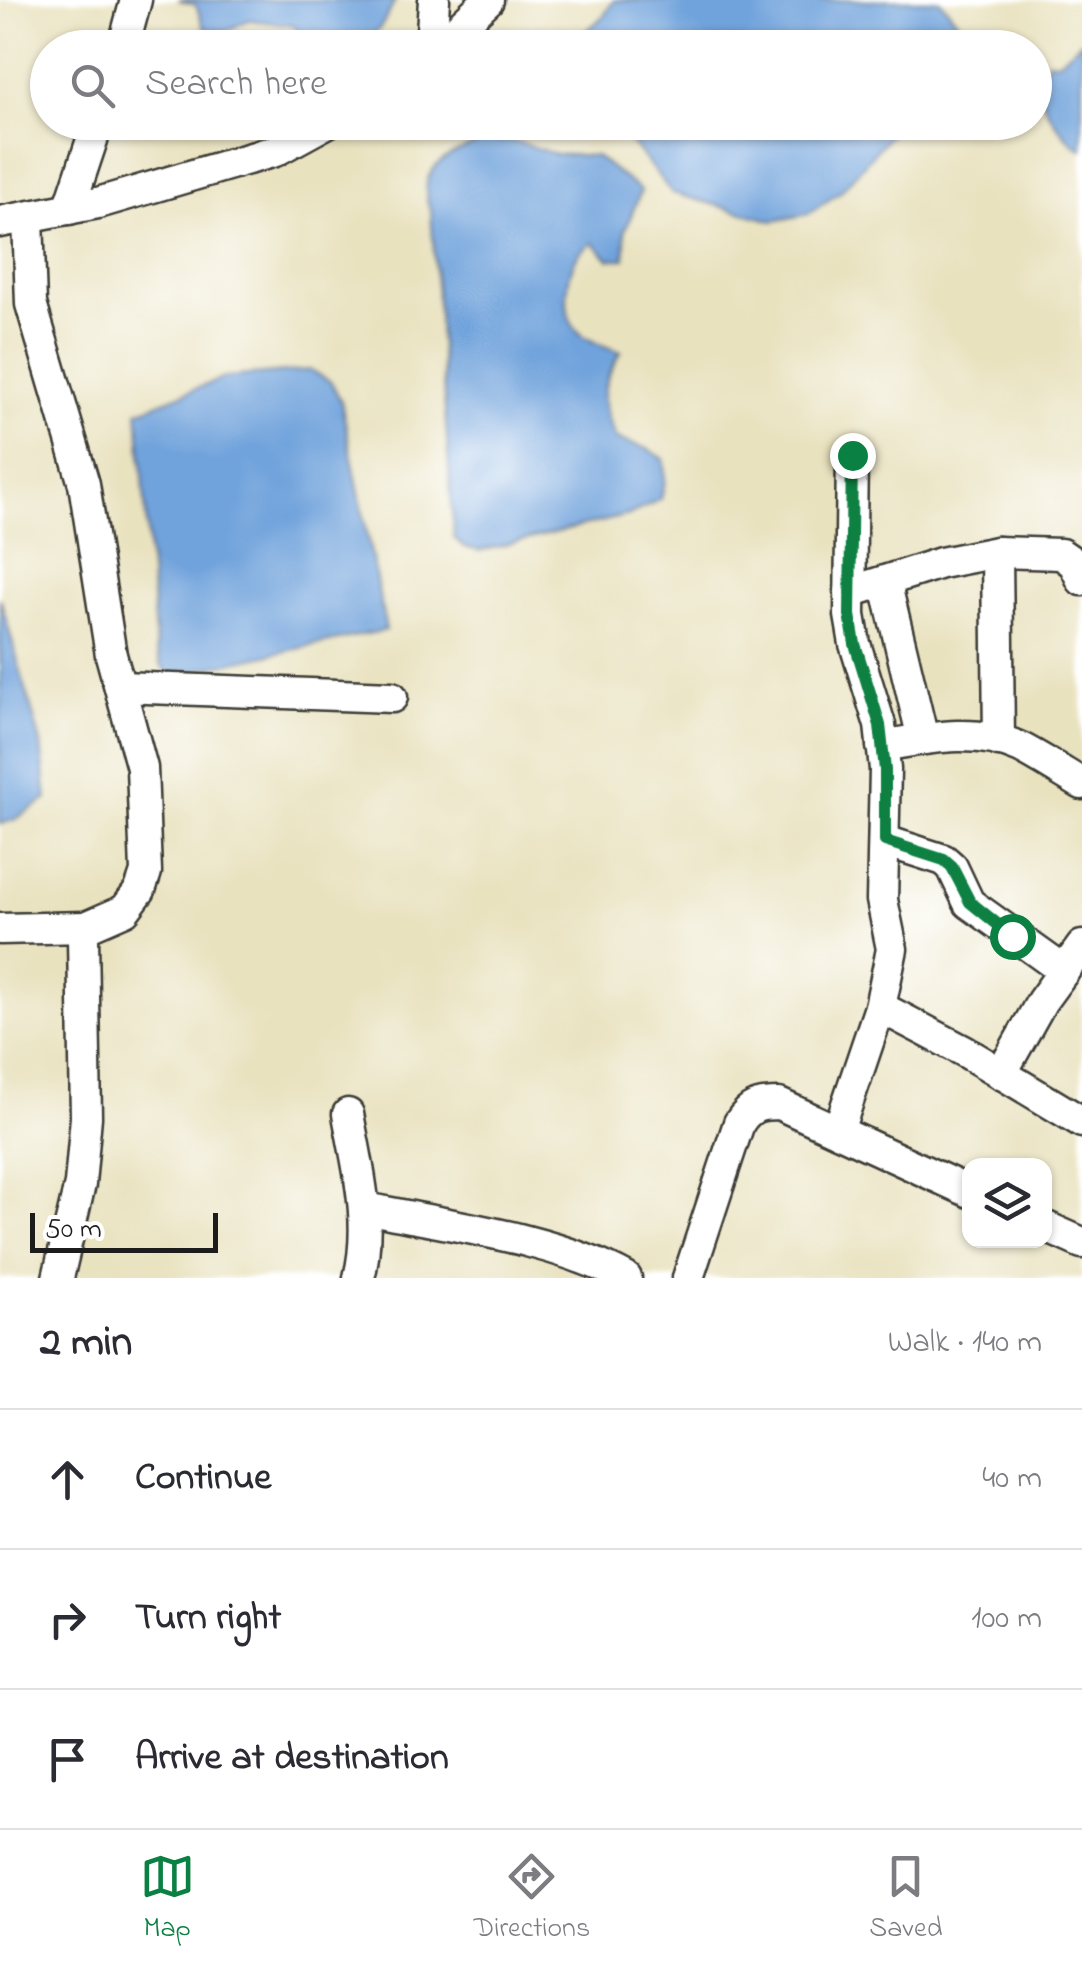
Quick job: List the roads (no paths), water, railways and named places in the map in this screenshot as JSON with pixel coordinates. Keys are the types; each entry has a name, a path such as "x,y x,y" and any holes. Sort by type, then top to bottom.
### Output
{"street":[{"path":"128,30 136,0"},
{"path":"434,0 434,30"},
{"path":"454,30 488,0"},
{"path":"69,209 92,140"},
{"path":"0,930 86,927 125,910 140,890 146,872 142,768 102,605 84,484 31,304 14,220 69,209 275,152 296,140"},
{"path":"838,1131 880,1007 892,949 882,900 885,841 880,725 855,644 850,592 852,455"},
{"path":"850,592 941,563 998,552 1061,554 1074,563 1082,580"},
{"path":"998,552 999,741"},
{"path":"884,580 923,739"},
{"path":"120,687 392,697"},
{"path":"882,746 970,736 999,741 1018,746 1082,784"},
{"path":"885,841 944,860 952,867 970,902 986,918 1064,971"},
{"path":"58,1278 80,1184 86,1117 86,927"},
{"path":"1001,1074 1042,1000 1082,946"},
{"path":"880,1007 1082,1122"},
{"path":"688,1278 739,1123 748,1109 760,1104 778,1104 962,1188"},
{"path":"348,1114 365,1208 360,1278"},
{"path":"365,1208 547,1248 598,1262 626,1278"},
{"path":"1052,1230 1082,1243"}],"water":[{"path":"178,0 395,0 378,30 297,30 294,25 248,20 229,30 204,28 196,5"},
{"path":"614,0 940,0 959,23 958,30 587,30 603,17"},
{"path":"1082,41 1082,149 1052,117 1052,61 1057,62"},
{"path":"485,140 501,140 555,154 595,156 641,191 625,230 625,259 609,259 593,243 586,247 571,270 567,303 572,323 581,334 621,352 605,385 604,404 616,439 648,449 664,459 661,499 629,515 480,551 464,547 454,538 427,183 439,164"},
{"path":"629,140 885,140 840,192 808,214 773,221 672,193"},
{"path":"310,370 331,382 341,401 386,630 172,675 162,667 156,649 138,411 226,377"},
{"path":"0,598 41,743 47,799 14,820 0,824"}]}
